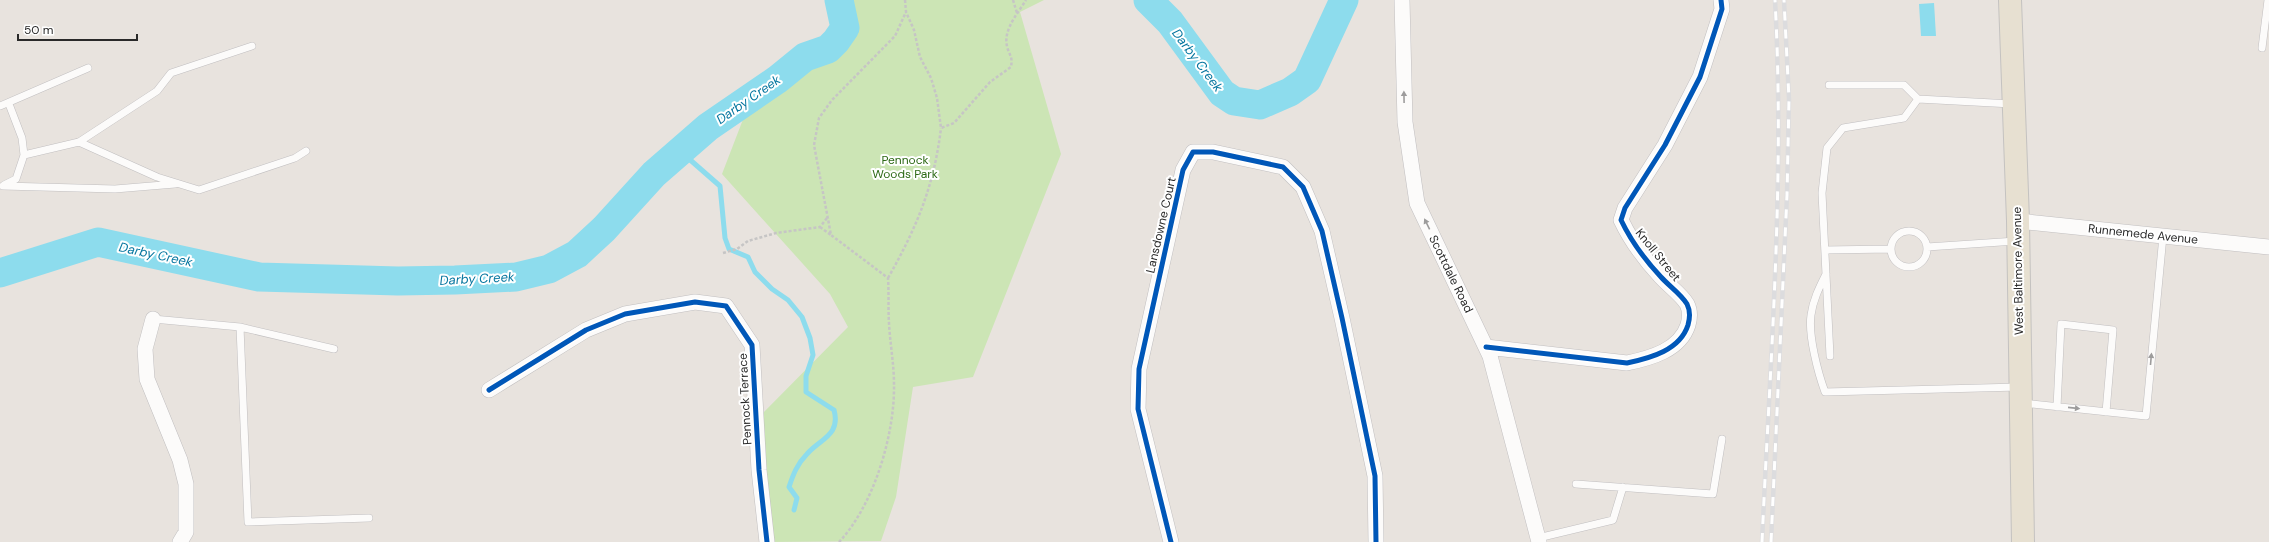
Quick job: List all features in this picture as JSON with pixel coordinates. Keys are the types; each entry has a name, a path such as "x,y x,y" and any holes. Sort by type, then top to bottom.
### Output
{"main road":[{"name":"West Baltimore Avenue","path":"2010,0 2018,231 2023,542"}],"street":[{"name":"Scottdale Road","path":"1402,0 1405,122 1417,203 1490,356 1539,540"},
{"name":"Knoll Street","path":"1486,347 1627,363 1648,358 1675,345 1686,332 1690,318 1687,304 1651,266 1627,234 1621,220 1625,208 1665,145 1700,77 1722,9 1721,0"},
{"name":"Lansdowne Court","path":"1171,542 1138,409 1139,369 1183,170 1193,152 1213,152 1283,167 1303,187 1322,231 1375,476 1376,542"},
{"name":"Runnemede Avenue","path":"2018,231 2162,236 2269,247"},
{"name":"Pennock Terrace","path":"489,390 586,330 625,314 695,302 726,306 752,345 759,470 766,542"},
{"path":"153,319 145,349 147,379 180,460 186,484 186,532 180,542"}],"lane":[{"path":"2262,48 2268,0"},
{"path":"24,155 79,142 157,91 171,73 252,46"},
{"path":"0,106 9,104 88,68"},
{"path":"1829,85 1904,85 1918,99 2014,104"},
{"path":"1830,356 1822,194 1827,148 1843,128 1904,118 1918,99"},
{"path":"2,186 16,179 24,155 22,138 9,104"},
{"path":"79,142 157,177 199,190 295,158 306,151"},
{"path":"2,186 115,189 179,184"},
{"path":"1906,231 1919,234 1924,238 1927,247 1926,257 1923,262 1912,268 1900,265 1895,261 1891,249 1895,237 1906,231"},
{"path":"1927,247 2018,231"},
{"path":"1826,274 1816,295 1810,317 1814,349 1825,392 2021,395 2057,406 2146,416 2162,236"},
{"path":"1825,250 1891,249"},
{"path":"153,319 240,327 334,349"},
{"path":"2057,406 2062,324 2113,330 2106,412"},
{"path":"240,327 248,522 369,518"},
{"path":"1576,484 1713,494 1722,439"},
{"path":"1539,540 1613,520 1622,487"}],"path":[{"path":"839,542 851,530 863,508 885,453 894,385 889,323 888,278 908,242 924,205 937,162 941,128 937,98 931,78 920,57 914,30 906,12 905,0"},
{"path":"1013,0 1017,13"},
{"path":"941,128 954,123 990,82 1011,67 1012,58 1007,46 1007,31 1026,0"},
{"path":"831,235 814,145 819,118 832,100 895,36 906,12"},
{"path":"723,253 737,249 748,240 820,227 827,218"},
{"path":"820,227 888,278"}],"green space":[{"name":"Pennock Woods Park","path":"839,0 1044,0 1020,12 1061,154 973,377 913,387 896,497 881,541 767,542 757,419 848,327 830,294 722,174 752,96 805,57 828,49 836,41 845,27"}],"water":[{"path":"1934,3 1936,36 1921,36 1919,4"}],"waterway":[{"name":"Darby Creek","path":"0,273 98,242 259,277 398,281 455,280 516,277 549,269 577,254 604,229 654,174 708,127 778,79 805,57 828,49 845,28 839,0"},
{"name":"Darby Creek","path":"1148,0 1170,22 1222,93 1234,101 1260,105 1290,92 1307,80 1344,0"},
{"path":"680,151 720,186 725,238 729,249 748,257 755,272 772,289 788,300 802,317 810,338 813,355 806,376 806,392 834,410 835,425 832,431 804,458 792,478 789,487 797,498 794,510"}],"railway":[{"path":"1762,542 1777,204 1778,68 1775,0"},
{"path":"1771,542 1787,195 1789,99 1784,0"}],"cycle path":[{"path":"1486,347 1627,363 1664,352 1672,347 1684,334 1689,320 1687,304 1644,257 1629,236 1621,220 1625,208 1665,145 1700,77 1722,9 1721,0"},
{"path":"1171,542 1138,409 1139,369 1183,170 1193,152 1213,152 1283,167 1303,187 1322,231 1375,476 1376,542"},
{"path":"489,390 586,330 625,314 695,302 726,306 752,345 759,470 767,542"}]}
